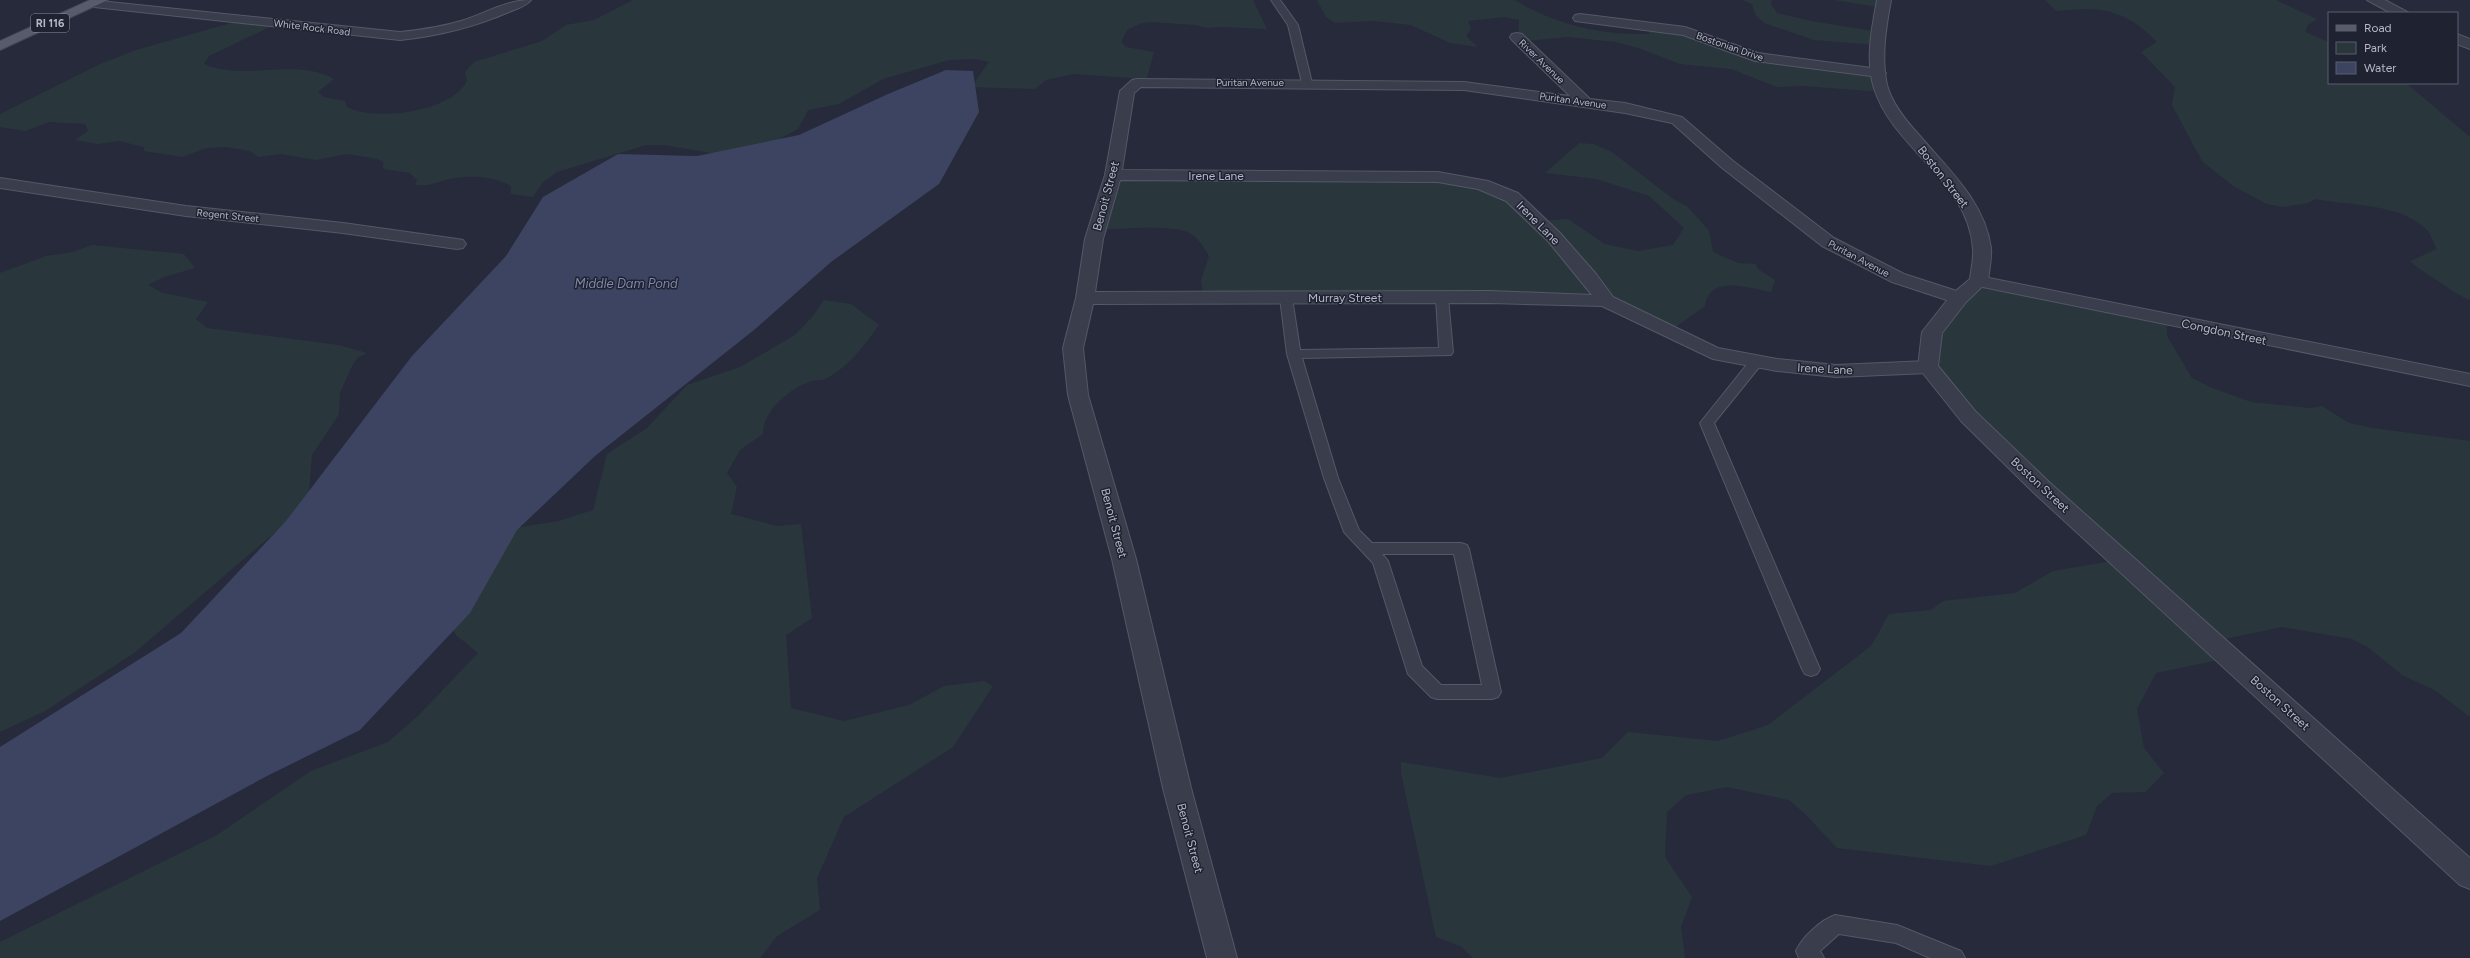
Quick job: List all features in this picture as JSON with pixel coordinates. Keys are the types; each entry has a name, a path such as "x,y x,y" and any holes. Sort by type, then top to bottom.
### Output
{"main road":[{"name":"RI 116","path":"0,46 98,1"}],"street":[{"name":"White Rock Road","path":"98,1 400,36 433,33 477,22 524,0"},
{"name":"Boston Street","path":"1884,0 1878,40 1879,73 1883,96 1924,151 1960,194 1978,224 1983,248 1979,281"},
{"path":"2374,0 2400,12"},
{"name":"Bostonian Drive","path":"1580,18 1685,30 1755,57 1879,73"},
{"name":"River Avenue","path":"1517,37 1585,102"},
{"path":"2458,39 2470,45"},
{"name":"Puritan Avenue","path":"1131,87 1137,83 1307,83 1464,86 1625,108 1677,120 1727,164 1828,242 1898,278 1959,298"},
{"name":"Benoit Street","path":"1131,87 1126,91 1113,176 1094,239 1085,298 1074,348 1078,395 1124,559 1177,788 1222,958"},
{"name":"Irene Lane","path":"1113,176 1438,177 1482,185 1512,197 1554,237 1590,278 1606,301 1713,353 1836,372 1928,367"},
{"name":"Regent Street","path":"0,183 186,210 343,228 457,244"},
{"path":"1928,367 1932,332 1959,298 1979,281"},
{"name":"Congdon Street","path":"1979,281 2470,380"},
{"name":"Murray Street","path":"1085,298 1491,297 1606,301"},
{"name":"Boston Street","path":"1928,367 1968,416 2041,487 2470,876"}],"lane":[{"path":"1275,0 1293,25 1307,83"},
{"path":"1286,298 1294,354 1331,478 1352,532 1380,561 1414,669 1437,692 1492,692 1462,549 1368,548"},
{"path":"1294,354 1446,352 1442,298"},
{"path":"1757,361 1707,424 1811,669"},
{"path":"1813,958 1806,951 1835,924 1897,934 1954,958"}],"green space":[{"path":"633,0 1253,0 1267,29 1219,27 1206,28 1195,25 1152,22 1142,23 1127,30 1121,42 1126,47 1154,52 1146,82 1131,78 1073,74 1046,80 1035,89 971,87 989,62 976,59 949,60 883,79 839,104 808,110 798,129 747,156 723,155 664,145 646,145 557,172 543,182 533,197 511,194 511,186 503,182 479,177 462,177 445,180 434,184 415,185 417,180 410,173 383,169 383,162 378,159 347,154 316,160 281,154 258,157 250,151 225,147 206,148 182,157 144,151 144,147 119,141 97,144 75,140 88,131 85,124 50,122 25,131 0,127 0,114 100,64 136,50 245,19 280,22 209,56 204,64 220,69 236,71 287,69 319,73 334,79 318,92 323,97 345,101 347,107 375,114 393,114 412,111 430,107 459,92 467,81 465,72 474,62 542,41 566,25 594,20"},
{"path":"1317,0 1515,0 1546,16 1579,27 1614,33 1649,34 1648,30 1712,38 1774,58 1879,67 1882,92 1804,86 1777,87 1731,69 1680,64 1638,48 1616,42 1568,37 1525,41 1518,36 1519,20 1504,17 1468,21 1471,29 1466,36 1478,47 1450,43 1411,25 1373,21 1335,23 1326,17"},
{"path":"1742,0 1772,0 1771,4 1777,13 1811,21 1879,32 1876,45 1814,40 1764,23 1756,16 1752,4"},
{"path":"1834,0 1884,0 1883,8"},
{"path":"2045,0 2276,0 2317,19 2308,25 2305,32 2328,42 2328,84 2407,84 2470,137 2470,300 2440,283 2410,261 2437,249 2427,230 2416,221 2389,210 2316,199 2308,203 2283,207 2267,204 2233,186 2202,161 2172,105 2175,87 2141,52 2157,42 2133,22 2111,12 2086,9 2056,11"},
{"path":"1579,143 1593,144 1612,152 1673,199 1688,207 1709,231 1713,252 1738,263 1756,264 1758,269 1775,280 1771,292 1742,286 1722,286 1714,290 1708,296 1705,306 1673,329 1604,299 1203,295 1201,280 1209,256 1199,241 1191,234 1184,231 1161,228 1101,230 1117,175 1369,175 1485,185 1539,221 1568,219 1605,244 1638,251 1673,245 1684,228 1649,196 1597,179 1545,173"},
{"path":"92,245 184,254 195,268 164,277 148,285 163,293 208,302 196,319 207,328 339,345 367,353 357,358 352,366 340,393 339,414 312,455 308,504 134,653 45,711 0,732 0,273 46,256 73,252"},
{"path":"1974,284 2167,321 2167,336 2192,378 2210,387 2251,402 2310,408 2322,406 2349,423 2373,428 2470,441 2470,717 2436,691 2402,675 2369,648 2352,639 2282,627 2220,640 2228,658 2156,673 2137,709 2144,748 2164,773 2145,792 2112,793 2097,806 2086,835 1991,866 1837,848 1806,815 1789,800 1727,787 1686,795 1667,812 1665,857 1692,897 1681,927 1685,958 1473,958 1462,947 1436,937 1401,773 1401,762 1501,778 1602,758 1628,732 1718,741 1768,725 1871,646 1889,614 1931,610 1943,601 2015,593 2053,571 2123,559 1930,367 1933,329"},
{"path":"824,300 851,304 879,325 850,361 843,367 825,379 814,380 804,384 779,401 764,425 763,434 740,450 727,473 737,487 731,514 777,526 801,524 812,618 786,635 791,708 844,721 909,705 944,686 984,681 993,686 953,747 844,817 817,878 820,910 777,936 760,958 0,958 0,942 217,835 311,771 388,742 420,714 478,653 456,635 449,621 516,528 559,521 593,510 607,454 647,428 687,385 740,367 795,335 813,316"}],"water":[{"name":"Middle Dam Pond","path":"946,70 973,71 979,112 939,184 831,262 754,330 595,456 517,530 470,613 360,730 267,776 0,921 0,747 181,633 286,521 412,356 506,256 543,197 618,154 697,156 799,135 888,94"}]}
